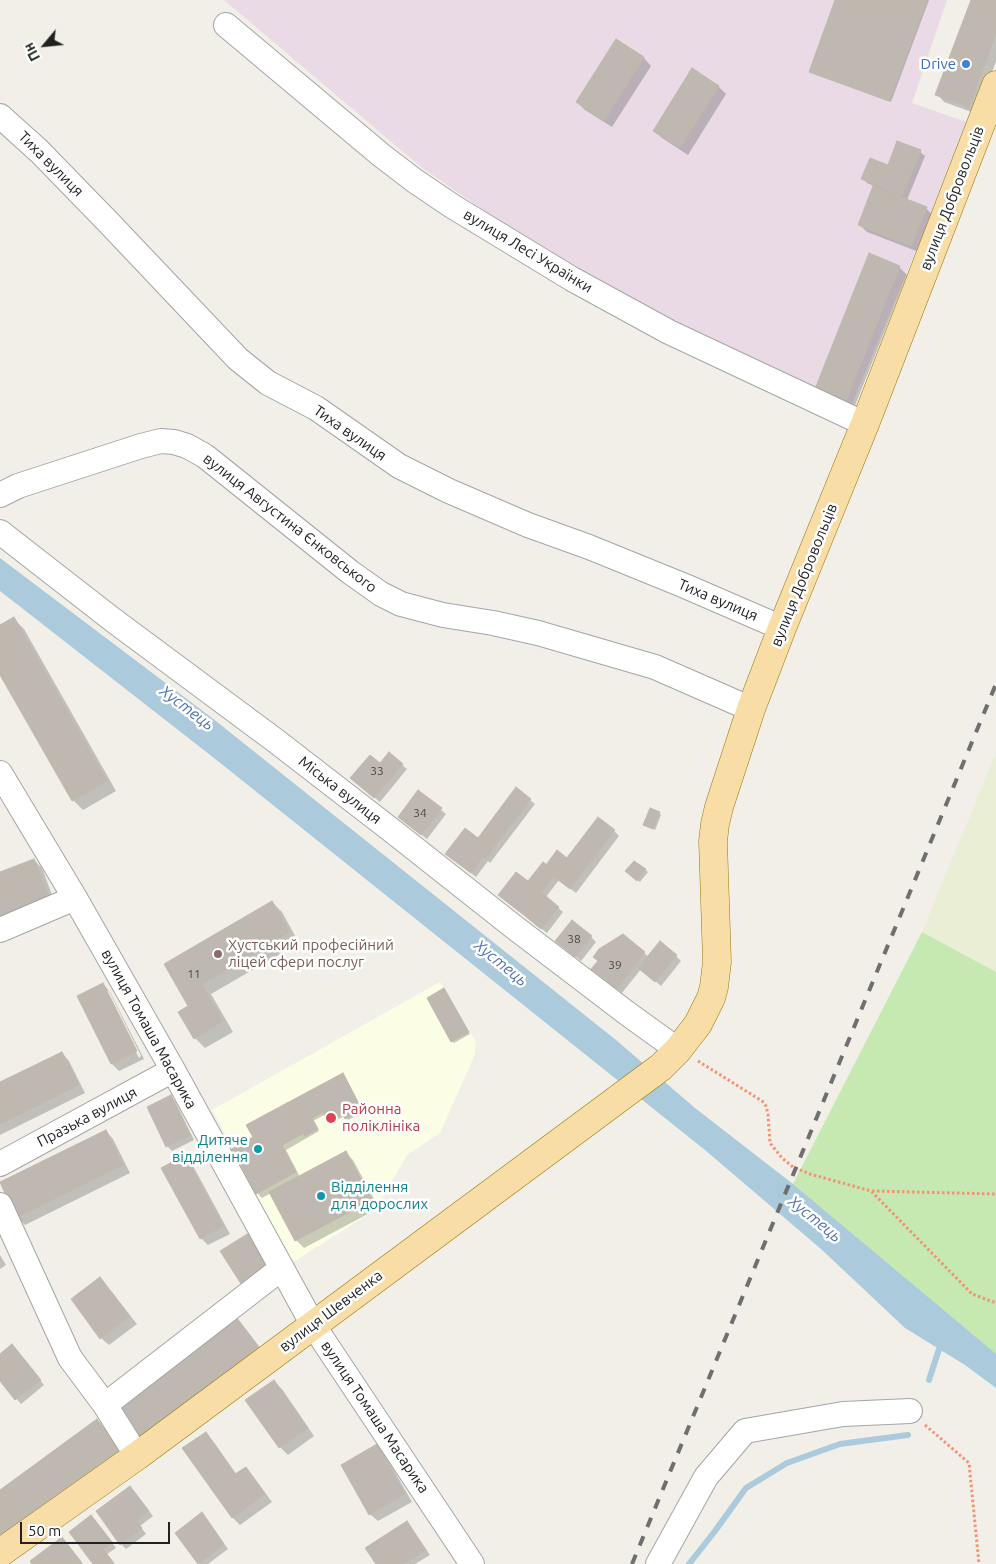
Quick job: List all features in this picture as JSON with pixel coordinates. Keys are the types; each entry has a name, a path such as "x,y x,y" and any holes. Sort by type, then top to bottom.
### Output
{"main road":[{"name":"вулиця Добровольців","path":"669,1058 705,1012 714,987 717,962 713,841 715,824 751,709 865,424 996,85"},
{"name":"вулиця Шевченка","path":"0,1553 137,1456 603,1110 669,1058"}],"street":[{"name":"вулиця Лесі Українки","path":"226,25 381,155 452,206 572,279 669,332 865,424"},
{"name":"Тиха вулиця","path":"0,116 39,152 238,359 268,383 316,408 399,466 457,495 528,525 589,547 685,586 782,628"},
{"name":"вулиця Августина Єнковського","path":"0,494 18,486 141,446 161,441 174,442 187,446 205,456 350,572 382,594 401,604 443,615 538,633 646,664 751,709"},
{"name":"Міська вулиця","path":"0,532 113,620 351,799 628,1014 669,1058"},
{"name":"вулиця Томаша Масарика","path":"0,773 75,898 173,1070 313,1325 472,1564"},
{"path":"0,930 75,898"},
{"name":"Празька вулиця","path":"0,1164 173,1070"},
{"path":"0,1205 70,1358 105,1405 137,1456"},
{"path":"105,1405 282,1268"},
{"path":"658,1564 706,1477 746,1431 843,1414 910,1411"}],"path":[{"path":"669,1058 762,1101 766,1106 768,1114 770,1143 787,1162 810,1174 871,1191 996,1194"},
{"path":"871,1191 972,1294 996,1303"},
{"path":"910,1411 969,1463 979,1564"}],"shaded area":[{"path":"224,0 947,0 912,103 969,123 852,404 668,322 528,241 421,167"},
{"path":"996,753 996,972 922,932"},
{"name":"Районна поліклініка","path":"440,982 476,1042 475,1054 440,1133 407,1155 375,1210 287,1266 251,1197 256,1194 238,1160 234,1161 230,1150 233,1148 212,1110"}],"green space":[{"path":"922,932 996,972 996,1355 793,1184"}],"water":[{"name":"Хустець","path":"0,558 212,718 616,1040 695,1108 793,1184 996,1354 996,1388 965,1365 905,1328 821,1249 705,1150 214,758 0,591"}],"building":[{"path":"835,0 927,0 889,101 809,72"},
{"name":"Drive","path":"971,0 996,0 996,33 969,107 935,95"},
{"path":"616,39 644,57 604,121 576,102"},
{"path":"692,68 719,86 680,148 653,131"},
{"path":"897,141 921,150 902,196 861,179 870,158 888,165"},
{"path":"873,186 927,207 911,246 858,225"},
{"path":"869,253 900,266 846,401 815,389"},
{"path":"14,617 107,781 72,801 0,675 0,625"},
{"path":"389,752 403,764 374,798 350,778 370,755 380,763"},
{"path":"516,787 531,799 485,859 483,857 471,873 445,854 465,828 478,838"},
{"path":"418,790 442,808 421,835 398,817"},
{"path":"650,808 660,812 653,829 643,825"},
{"path":"598,817 615,830 570,889 553,876"},
{"path":"557,850 567,858 557,872 546,865"},
{"path":"34,859 50,900 0,919 0,872"},
{"path":"634,861 646,869 637,881 625,871"},
{"path":"543,862 557,872 524,915 498,895 516,872 528,881"},
{"path":"541,892 559,907 541,929 524,915"},
{"path":"272,901 290,932 202,984 223,1021 194,1039 178,1012 188,1006 164,964"},
{"path":"572,920 592,936 575,957 555,941"},
{"path":"623,934 645,952 617,989 591,969 598,961 593,957 599,949"},
{"path":"660,941 677,955 655,982 638,968"},
{"path":"103,983 137,1051 111,1064 77,996"},
{"path":"444,988 469,1032 451,1042 427,998"},
{"path":"62,1052 79,1085 0,1124 0,1082"},
{"path":"343,1073 360,1106 353,1110 355,1114 345,1119 343,1114 328,1122 323,1112 312,1118 318,1129 305,1136 287,1103"},
{"path":"171,1095 190,1135 166,1147 147,1107"},
{"name":"Дитяче відділення","path":"287,1103 304,1133 282,1145 296,1172 256,1194 238,1160 234,1161 230,1150 253,1137 246,1125"},
{"path":"106,1130 123,1165 16,1218 0,1182"},
{"name":"Відділення для дорослих","path":"346,1151 372,1200 295,1241 269,1192"},
{"path":"185,1155 223,1226 200,1239 161,1168"},
{"path":"249,1233 273,1271 245,1290 220,1251"},
{"path":"100,1277 130,1316 100,1339 71,1299"},
{"path":"237,1318 262,1351 141,1440 116,1407"},
{"path":"12,1344 41,1380 15,1400 0,1381 0,1354"},
{"path":"274,1380 308,1428 279,1448 245,1400"},
{"path":"97,1419 122,1453 0,1542 0,1490"},
{"path":"206,1432 235,1474 246,1467 265,1494 232,1518 182,1448"},
{"path":"377,1444 405,1494 369,1515 341,1465"},
{"path":"130,1486 149,1511 136,1520 142,1528 120,1545 96,1511"},
{"path":"202,1512 224,1544 198,1564 175,1533"},
{"path":"91,1515 112,1542 103,1549 113,1562 110,1564 93,1564 69,1532"},
{"path":"407,1521 426,1550 403,1564 376,1564 365,1548"},
{"path":"62,1537 82,1563 32,1564 30,1561"}],"waterway":[{"path":"929,1380 941,1343"},
{"path":"689,1564 746,1488 787,1463 840,1444 908,1435"}],"railway":[{"path":"632,1564 996,684"}],"place":[{"name":"Drive","path":"966,64"},
{"name":"Хустський професійний ліцей сфери послуг","path":"218,954"},
{"name":"Районна поліклініка","path":"331,1118"},
{"name":"Дитяче відділення","path":"258,1149"},
{"name":"Відділення для дорослих","path":"321,1196"}]}
